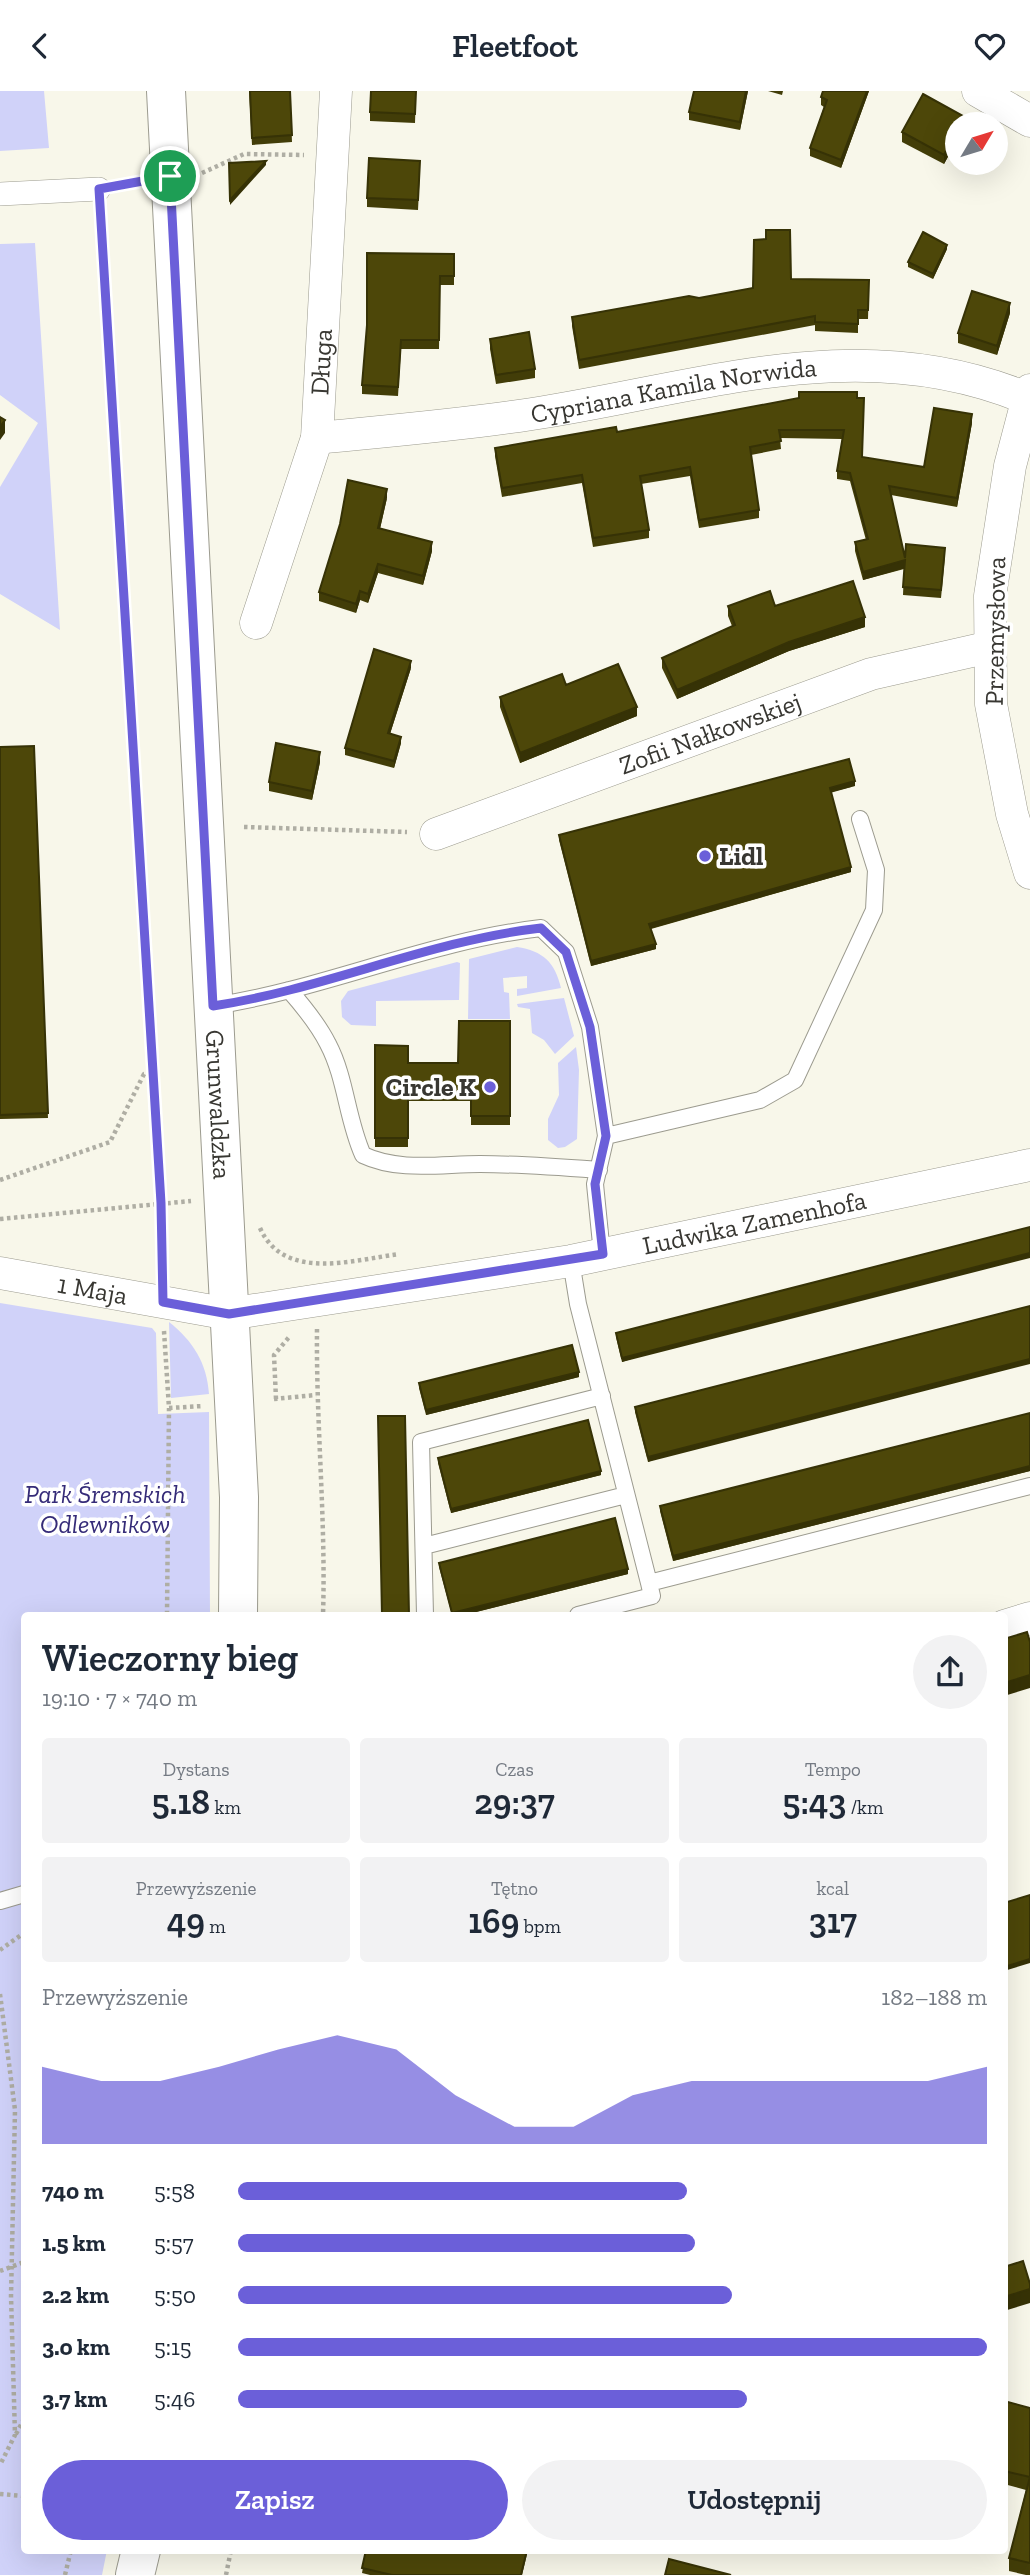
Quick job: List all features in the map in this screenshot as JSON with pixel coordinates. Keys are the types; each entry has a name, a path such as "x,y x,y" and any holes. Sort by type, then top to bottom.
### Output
{"main road":[{"name":"Grunwaldzka","path":"166,91 239,1497 238,1612"},
{"path":"135,2575 140,2554"}],"street":[{"name":"Długa","path":"256,623 317,438 337,91"},
{"path":"978,91 1030,121"},
{"path":"0,194 99,189"},
{"name":"Cypriana Kamila Norwida","path":"317,438 531,414 810,365 883,364 945,372 1028,394"},
{"name":"Przemysłowa","path":"1028,394 999,528 990,596 990,704 997,745 1030,873"},
{"name":"Zofii Nałkowskiej","path":"436,834 871,674 990,647"},
{"name":"Ludwika Zamenhofa","path":"229,1314 571,1261 1030,1165"},
{"name":"1 Maja","path":"0,1273 229,1314"},
{"path":"1008,1625 1030,1618"}],"lane":[{"path":"606,1136 760,1100 794,1080 874,910 876,870 859,819"},
{"path":"213,1006 267,998 486,935 541,928 566,952 580,991 595,1050 606,1136 595,1184 603,1254"},
{"path":"289,991 310,1015 329,1047 353,1134 363,1155 378,1163 415,1166 479,1164 599,1170"},
{"path":"571,1261 578,1304 652,1597 590,1612"},
{"path":"425,1612 421,1442 601,1396"},
{"path":"649,1583 1030,1486"},
{"path":"424,1546 626,1495"},
{"path":"0,1901 21,1895"}],"path":[{"path":"170,176 208,173 243,154 333,156"},
{"path":"99,189 161,1203 169,1408 167,1612"},
{"path":"244,827 326,827 436,834"},
{"path":"0,1180 110,1142 144,1074 153,1073"},
{"path":"0,1219 161,1203"},
{"path":"318,1263 316,1395 325,1548 323,1612"},
{"path":"0,1950 21,1935"},
{"path":"0,1994 15,2110 12,2266 15,2434"},
{"path":"0,2270 21,2263"},
{"path":"0,2465 21,2424"},
{"path":"0,2494 21,2496"},
{"path":"65,2575 70,2554"},
{"path":"226,2575 231,2554"}],"green space":[{"path":"0,91 44,91 49,148 0,151"},
{"path":"35,243 60,630 0,594 0,487 38,423 0,395 0,244"},
{"path":"517,947 534,951 546,959 555,971 561,988 517,996 517,989 527,988 527,976 503,978 504,992 509,993 510,1019 468,1019 469,959"},
{"path":"460,963 459,1000 376,1001 376,1026 351,1025 342,1017 341,1001 348,991"},
{"path":"564,998 574,1036 555,1054 544,1040 532,1033 530,1009 518,1007 517,1004"},
{"path":"576,1047 579,1070 577,1139 558,1148 548,1140 548,1119 559,1095 558,1063"},
{"name":"Park Śremskich Odlewników","path":"0,1303 152,1328 156,1333 158,1414 209,1412 210,1612 21,1612 21,2554 106,2554 102,2575 0,2575"},
{"path":"169,1322 197,1353 205,1372 209,1394 171,1398"}],"building":[{"path":"250,91 290,91 292,135 252,138"},
{"path":"371,91 416,91 415,114 370,112"},
{"path":"694,91 746,91 740,122 689,112"},
{"path":"823,91 867,91 841,160 810,148 827,100 821,97"},
{"path":"923,94 956,112 945,112 944,155 902,132"},
{"path":"369,158 420,161 418,200 367,198"},
{"path":"266,161 230,200 229,163"},
{"path":"766,230 790,230 791,279 869,280 868,310 858,310 858,324 815,322 815,316 579,360 572,317 689,296 699,298 753,288 754,240 766,239"},
{"path":"923,232 947,245 933,274 908,262"},
{"path":"367,253 454,254 454,276 440,276 439,340 401,340 398,387 362,385 367,325"},
{"path":"972,291 1010,303 997,346 958,333"},
{"path":"529,332 535,369 496,375 490,339"},
{"path":"799,392 857,392 857,398 864,398 862,457 924,467 934,408 972,414 957,498 889,486 905,558 906,544 945,548 941,590 903,587 905,560 863,572 855,542 868,539 850,473 837,471 844,430 779,430 781,441 750,447 759,510 699,520 690,467 640,476 649,530 593,538 582,475 502,488 495,448 616,427 617,432 799,398"},
{"path":"348,480 387,489 378,528 432,542 423,576 378,564 368,594 360,591 356,604 319,592 340,524"},
{"path":"853,581 865,617 789,642 677,690 662,658 735,625 728,606 770,591 775,606"},
{"path":"374,649 411,661 388,733 401,737 394,761 345,748"},
{"path":"618,664 637,707 520,753 500,697 562,674 566,685"},
{"path":"276,743 320,752 312,791 269,782"},
{"path":"34,746 48,1113 0,1115 0,747"},
{"name":"Lidl","path":"849,759 855,781 830,788 851,867 649,924 656,944 591,961 559,835"},
{"path":"459,1021 510,1021 510,1116 471,1116 471,1092 408,1092 408,1138 375,1138 375,1045 408,1046 408,1063 458,1063"},
{"path":"1030,1227 1030,1253 622,1358 616,1333"},
{"path":"1030,1306 1030,1359 648,1457 635,1407"},
{"path":"572,1345 579,1372 426,1410 419,1383"},
{"path":"1030,1413 1030,1466 673,1556 660,1506"},
{"path":"378,1416 405,1416 409,1612 382,1612"},
{"path":"588,1420 601,1471 451,1509 438,1458"},
{"path":"615,1518 628,1569 452,1612 439,1563"},
{"path":"1027,1632 1030,1642 1030,1675 1008,1682 1008,1638"},
{"path":"1030,1895 1030,1959 1008,1966 1008,1902"},
{"path":"1023,2261 1030,2289 1008,2296 1008,2266"},
{"path":"1008,2402 1030,2408 1030,2477 1008,2472"},
{"path":"1030,2477 1030,2563 1009,2558"},
{"path":"365,2554 526,2554 521,2575 392,2575 362,2568"},
{"path":"669,2559 731,2575 665,2575"}],"place":[{"name":"Lidl","path":"705,856"},
{"name":"Circle K","path":"490,1087"}],"route":[{"path":"170,176 213,1006 267,998 398,958 486,935 541,928 566,952 580,991 597,1062 606,1136 595,1184 603,1254 229,1314 163,1302 161,1203 99,189 170,176"}]}
